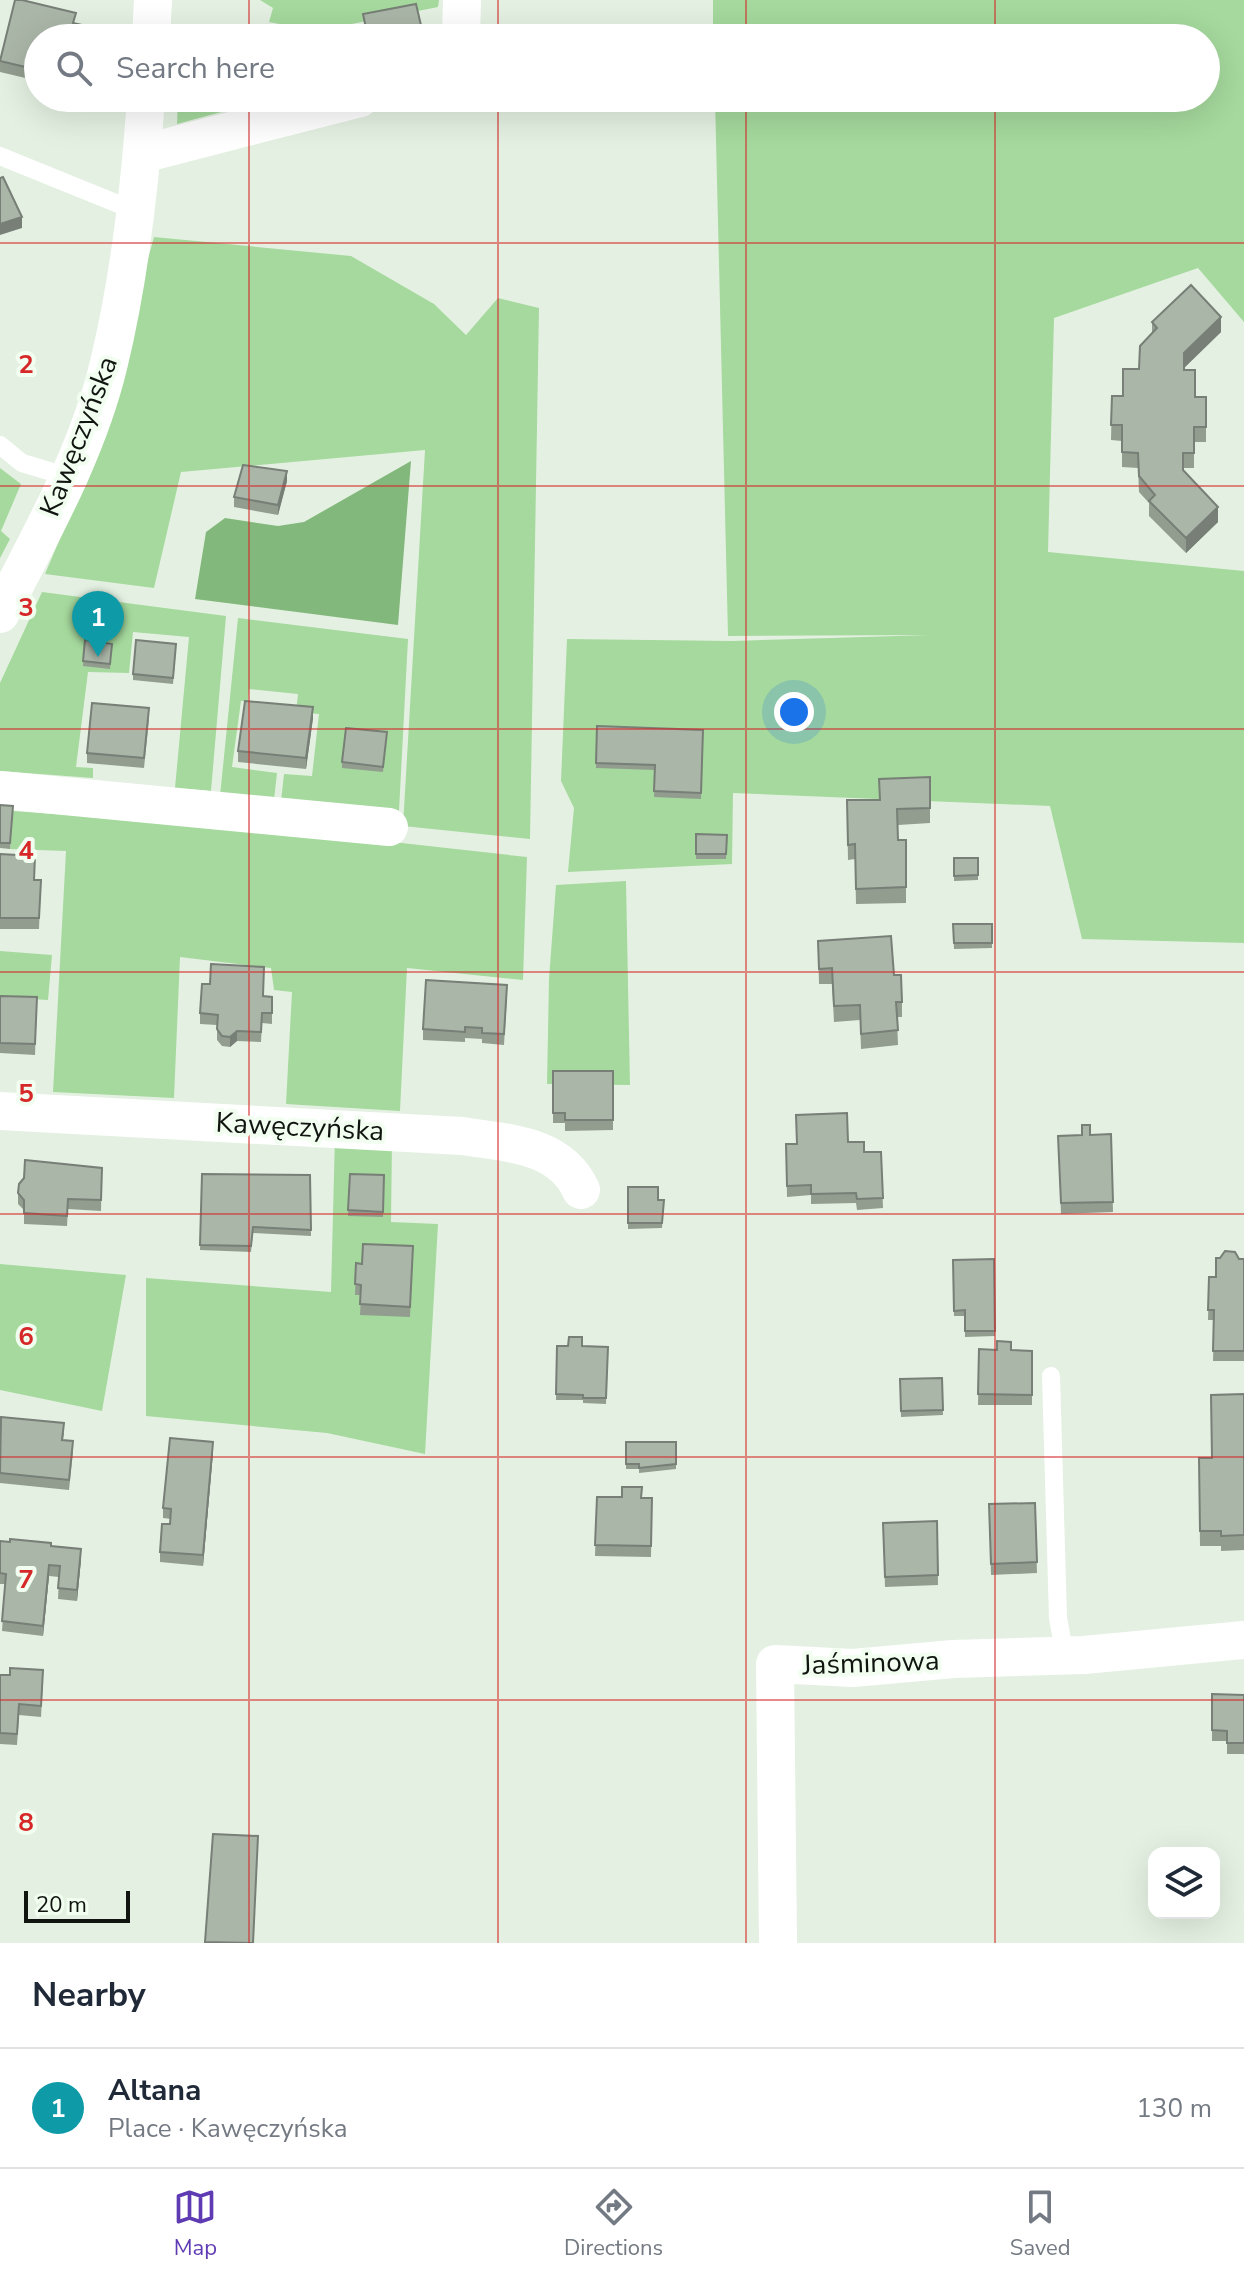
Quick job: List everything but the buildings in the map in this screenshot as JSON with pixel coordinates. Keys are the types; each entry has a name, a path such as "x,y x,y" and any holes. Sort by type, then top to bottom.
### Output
{"street":[{"path":"152,24 153,0"},
{"path":"461,24 462,0"},
{"name":"Kawęczyńska","path":"0,614 69,477 109,366 138,212 145,112"},
{"path":"142,154 306,112"},
{"path":"0,790 389,827"},
{"name":"Kawęczyńska","path":"0,1111 462,1136 519,1145 553,1156 572,1170 581,1190"},
{"name":"Jaśminowa","path":"778,1943 775,1664 853,1668 953,1659 1065,1656 1244,1640"}],"lane":[{"path":"0,156 138,212"},
{"path":"0,445 22,463 69,477"},
{"path":"1051,1376 1058,1618 1065,1656"}],"shaded area":[{"path":"260,0 439,0 438,7 352,24 269,22 273,8"},
{"path":"713,0 1244,0 1244,322 1198,268 1054,318 1048,552 1244,571 1244,943 1082,939 1050,806 733,793 732,864 568,872 574,808 561,781 567,639 732,641 931,635 728,636 715,112 1220,112 1220,24 713,24"},
{"path":"177,112 221,112 177,124"},
{"path":"154,237 351,256 434,304 466,335 498,298 539,308 530,839 403,826 425,450 181,472 154,588 45,574 93,461"},
{"path":"411,461 398,625 195,599 206,532 225,518 278,526 304,522"},
{"path":"0,468 21,484 1,531 10,539 0,558"},
{"path":"42,592 226,616 211,791 175,788 189,637 133,632 129,673 88,672 76,767 93,768 93,778 0,771 0,683"},
{"path":"238,618 408,639 399,811 281,801 284,774 312,776 319,714 296,712 298,694 249,689 248,702 241,701 232,767 277,773 274,800 220,796"},
{"path":"13,811 302,832 527,857 523,980 407,968 400,1111 286,1104 292,992 274,990 271,968 180,957 174,1098 53,1092 66,851 10,849"},
{"path":"626,881 630,1085 547,1084 549,979 556,885"},
{"path":"0,951 52,955 48,1000 0,997"},
{"path":"335,1136 392,1140 391,1222 438,1224 425,1454 327,1433 146,1416 146,1278 331,1292"},
{"path":"0,1264 126,1275 102,1411 0,1390"}],"place":[{"name":"Altana","path":"98,657"}]}
